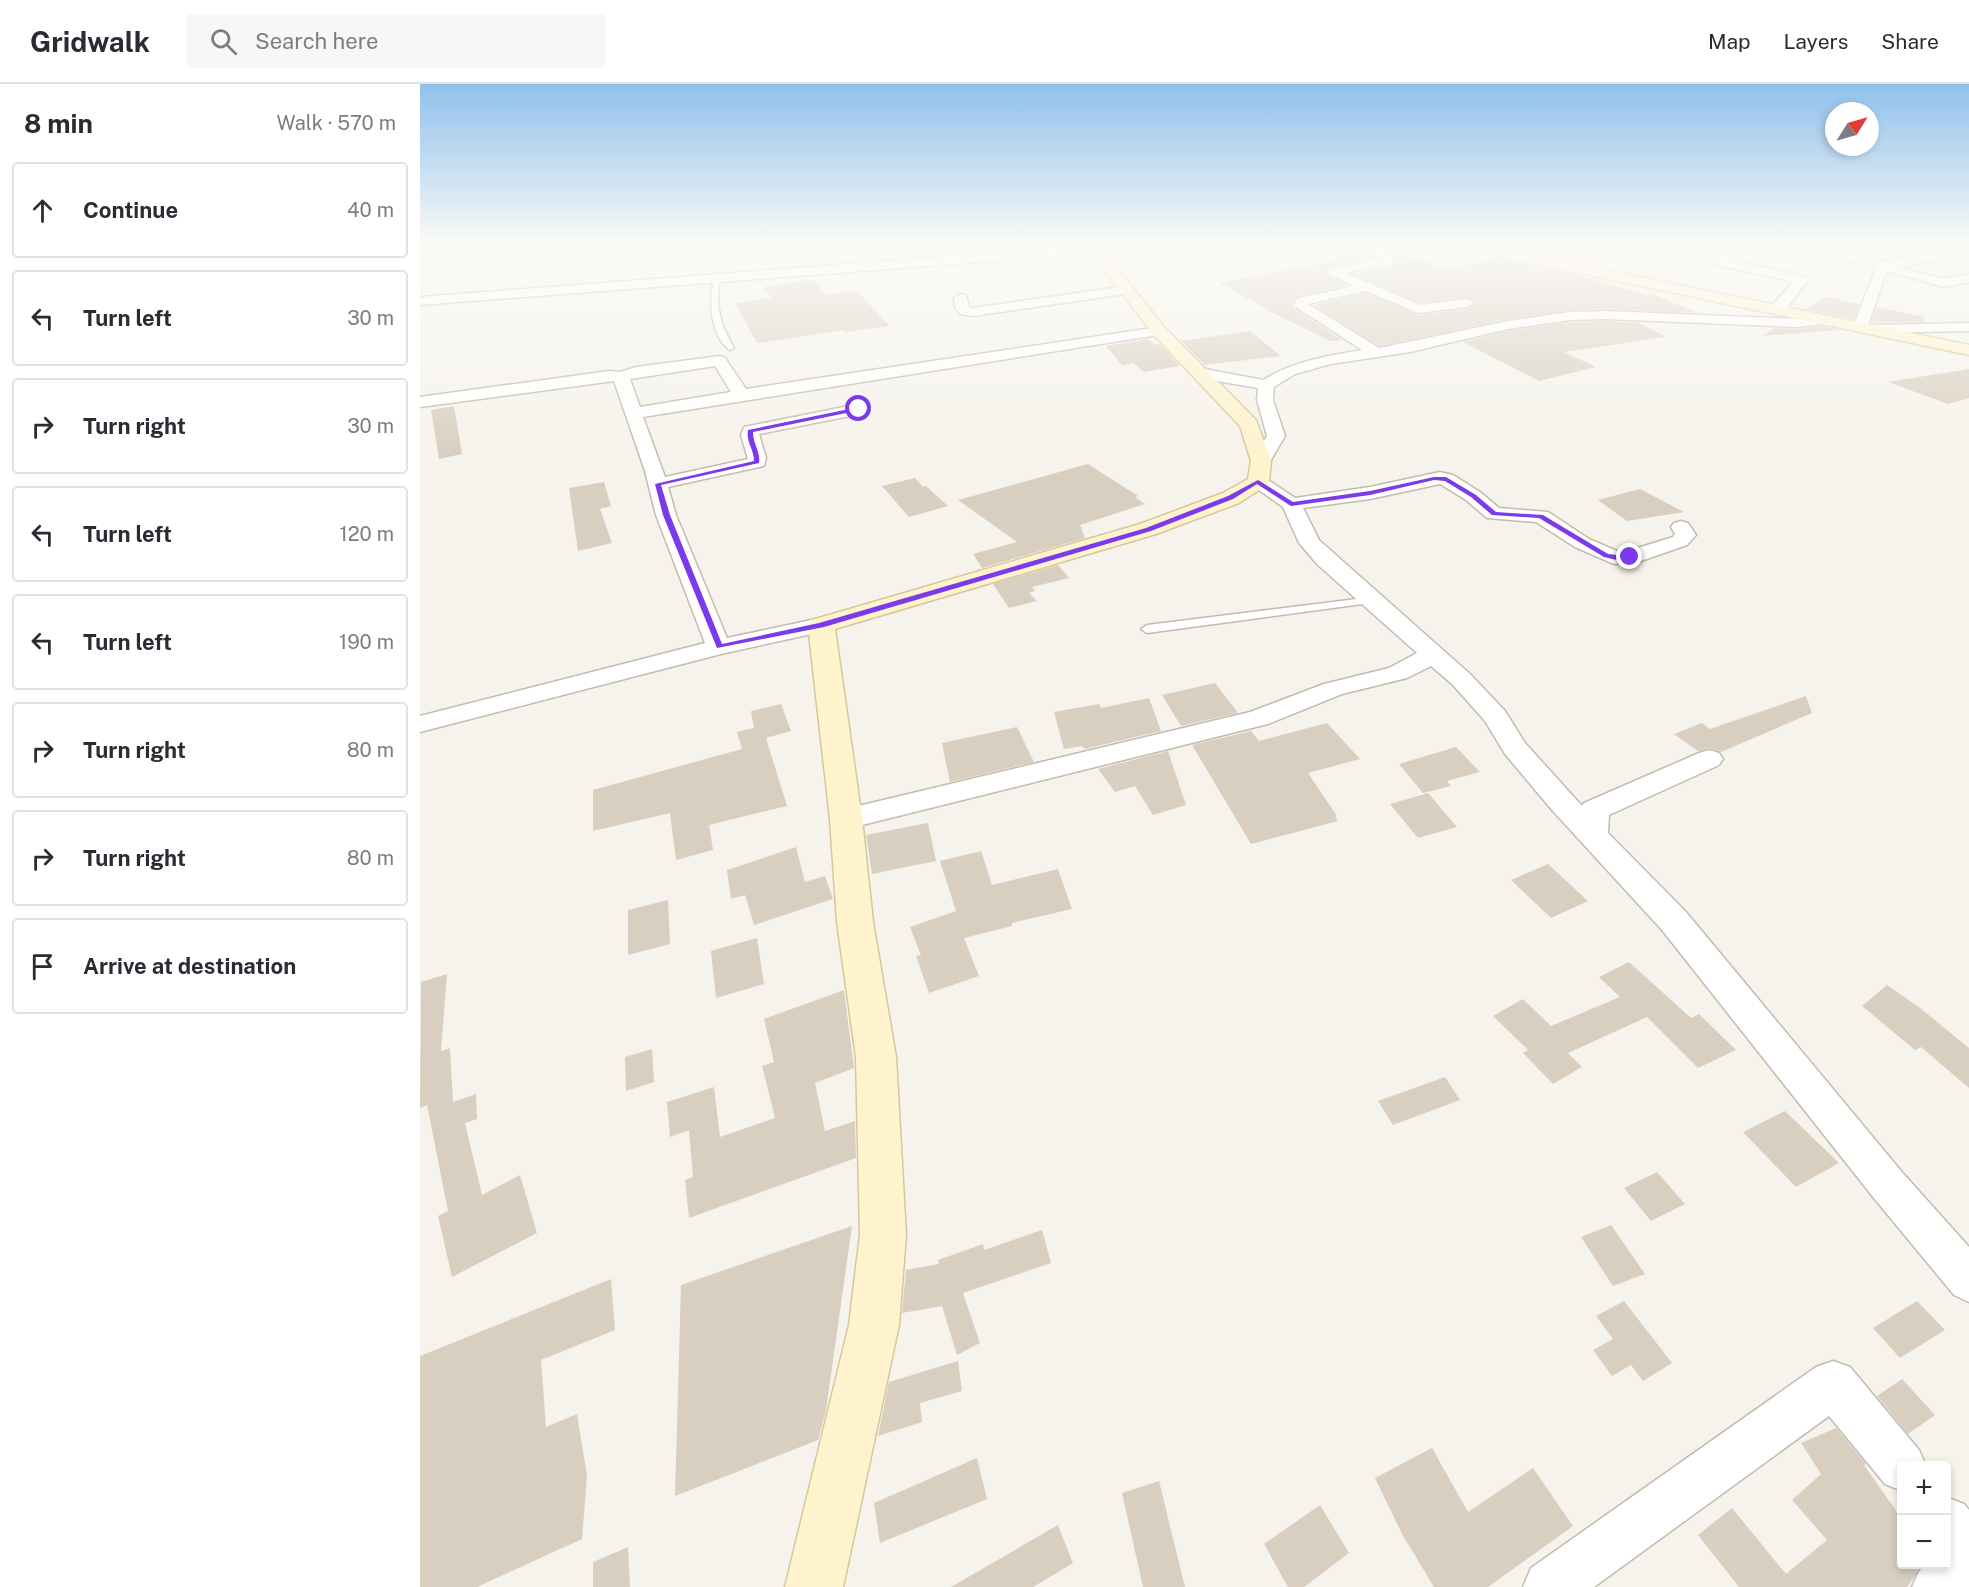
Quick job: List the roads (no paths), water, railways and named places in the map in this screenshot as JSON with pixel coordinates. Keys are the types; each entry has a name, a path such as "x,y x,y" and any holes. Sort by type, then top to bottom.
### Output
{"main road":[{"path":"814,1587 874,1325 883,1235 876,1057 855,922 846,819 821,625 1148,529 1231,498 1259,471 1249,424 1148,316"},
{"path":"1806,316 1969,350"}],"street":[{"path":"1318,316 1377,353"},
{"path":"1200,373 1266,385 1289,371 1330,360 1377,353 1508,325 1568,316"},
{"path":"1633,316 1796,323 1823,320"},
{"path":"1868,316 1864,328 1969,327"},
{"path":"634,413 1160,331"},
{"path":"420,402 609,376 621,377 636,372 720,361 741,396"},
{"path":"621,377 658,484 666,515 720,647"},
{"path":"1266,385 1264,400 1276,436 1259,471 1291,504 1310,543 1326,560 1461,679 1496,717 1515,748 1593,837 1674,921 1887,1184 1969,1280"},
{"path":"658,484 757,462 757,455 750,443 750,431 859,409"},
{"path":"1291,504 1370,493 1440,478 1446,479 1473,496 1494,514 1541,516 1582,543 1614,558 1630,557 1680,541 1686,535 1681,527"},
{"path":"420,724 720,647 821,625"},
{"path":"846,819 1259,718 1333,689 1398,673 1433,655"},
{"path":"1593,837 1594,810 1709,759"},
{"path":"1550,1587 1833,1384 1897,1461"},
{"path":"1951,1527 1969,1550"},
{"path":"1939,1587 1969,1563"}],"lane":[{"path":"715,316 730,348"},
{"path":"1147,629 1373,600"}]}
